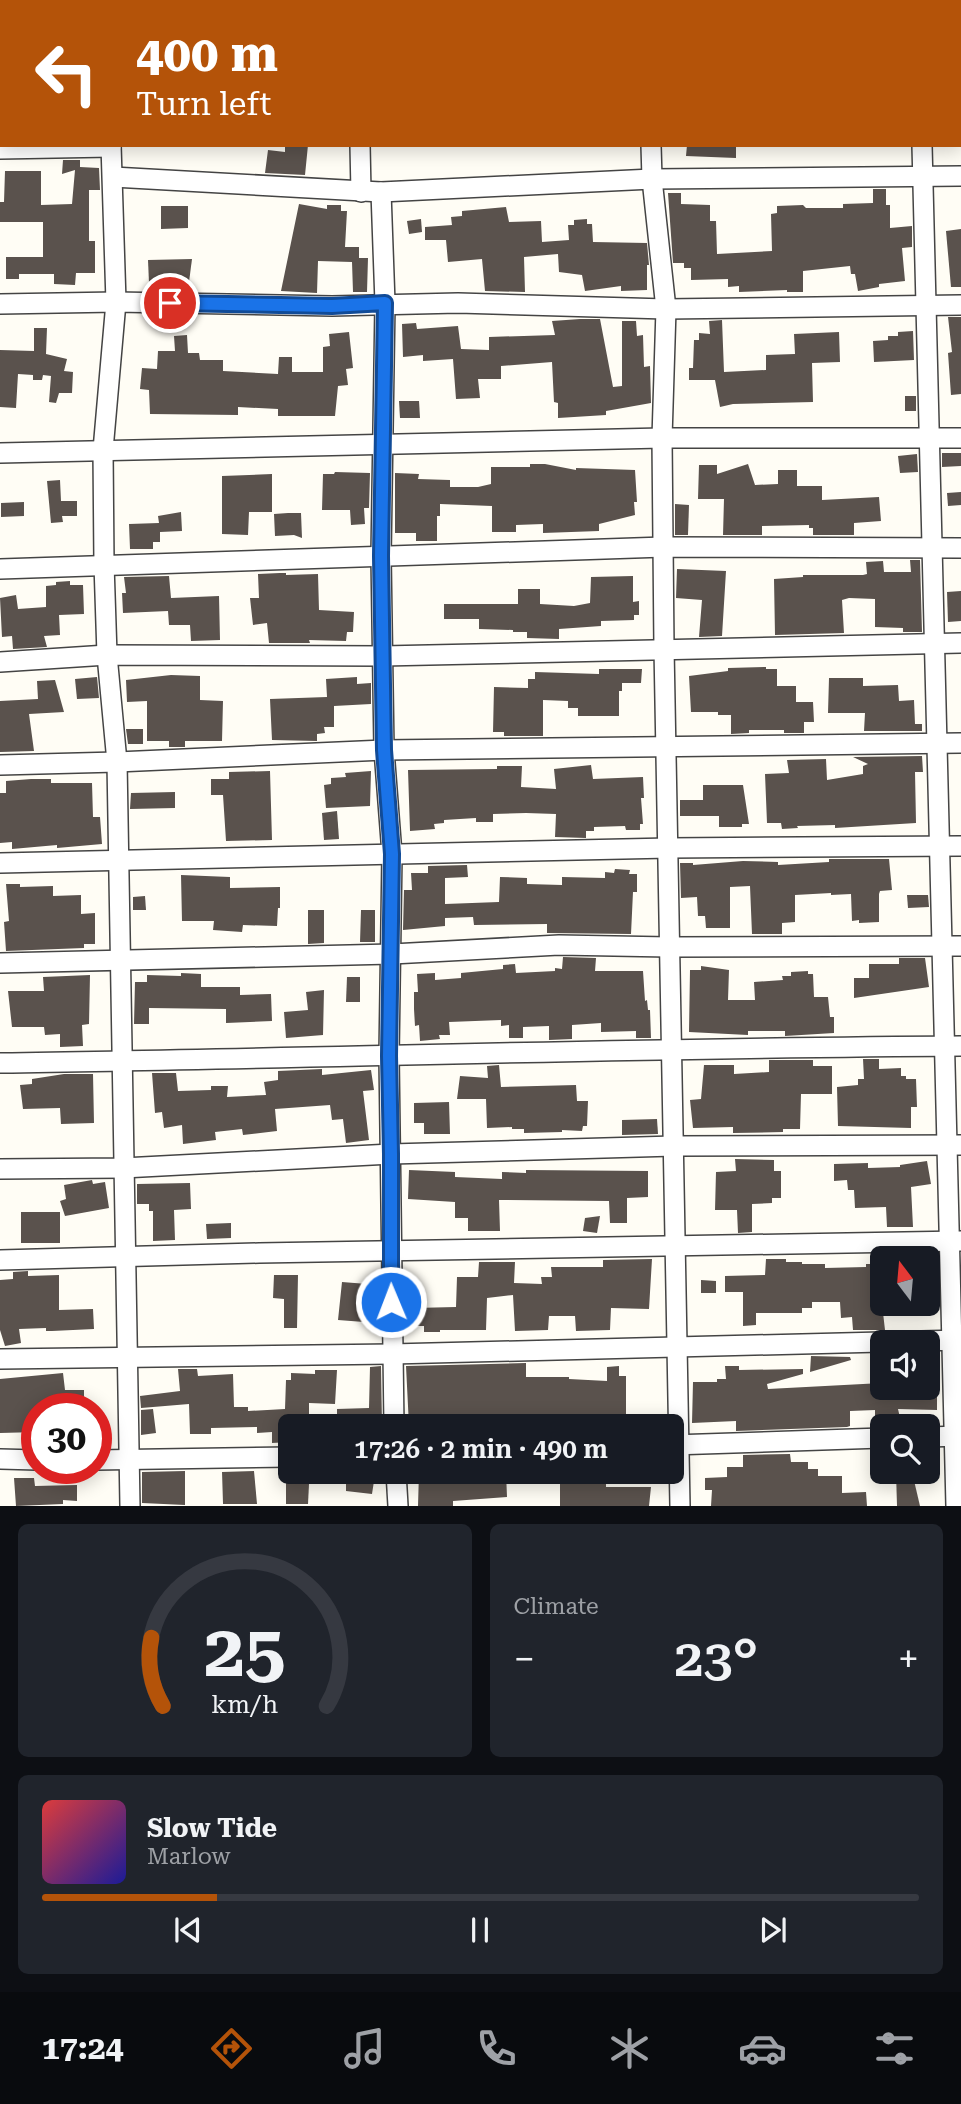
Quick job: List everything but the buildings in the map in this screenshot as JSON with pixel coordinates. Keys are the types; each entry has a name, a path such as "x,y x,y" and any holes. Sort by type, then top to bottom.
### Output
{"street":[{"path":"0,149 74,147"},
{"path":"111,147 116,302 103,450 104,564 107,655 117,762 130,1506"},
{"path":"360,147 371,192 385,303 381,556 384,750 392,854 389,1056 394,1414"},
{"path":"651,147 666,309 662,438 676,1246 676,1414"},
{"path":"922,147 939,847 951,946 956,1506"},
{"path":"113,177 371,192 652,179 961,176"},
{"path":"0,304 116,302 332,306 385,303 666,309 961,305"},
{"path":"0,453 662,438 961,438"},
{"path":"0,569 664,547 961,548"},
{"path":"0,662 107,655 383,656 961,643"},
{"path":"0,765 384,750 961,743"},
{"path":"0,863 669,848 961,846"},
{"path":"0,963 392,954 559,946 951,946"},
{"path":"0,1063 672,1048 953,1046"},
{"path":"0,1169 123,1168 391,1154 674,1146 954,1145"},
{"path":"0,1260 955,1241"},
{"path":"0,1359 392,1354 956,1340"},
{"path":"684,1444 870,1438"},
{"path":"112,1460 278,1457"},
{"path":"0,1460 21,1460"},
{"path":"397,1484 398,1506"},
{"path":"678,1484 680,1506"}],"route":[{"path":"170,303 332,306 385,303 381,556 384,750 392,854 389,1056 391,1302"}]}
